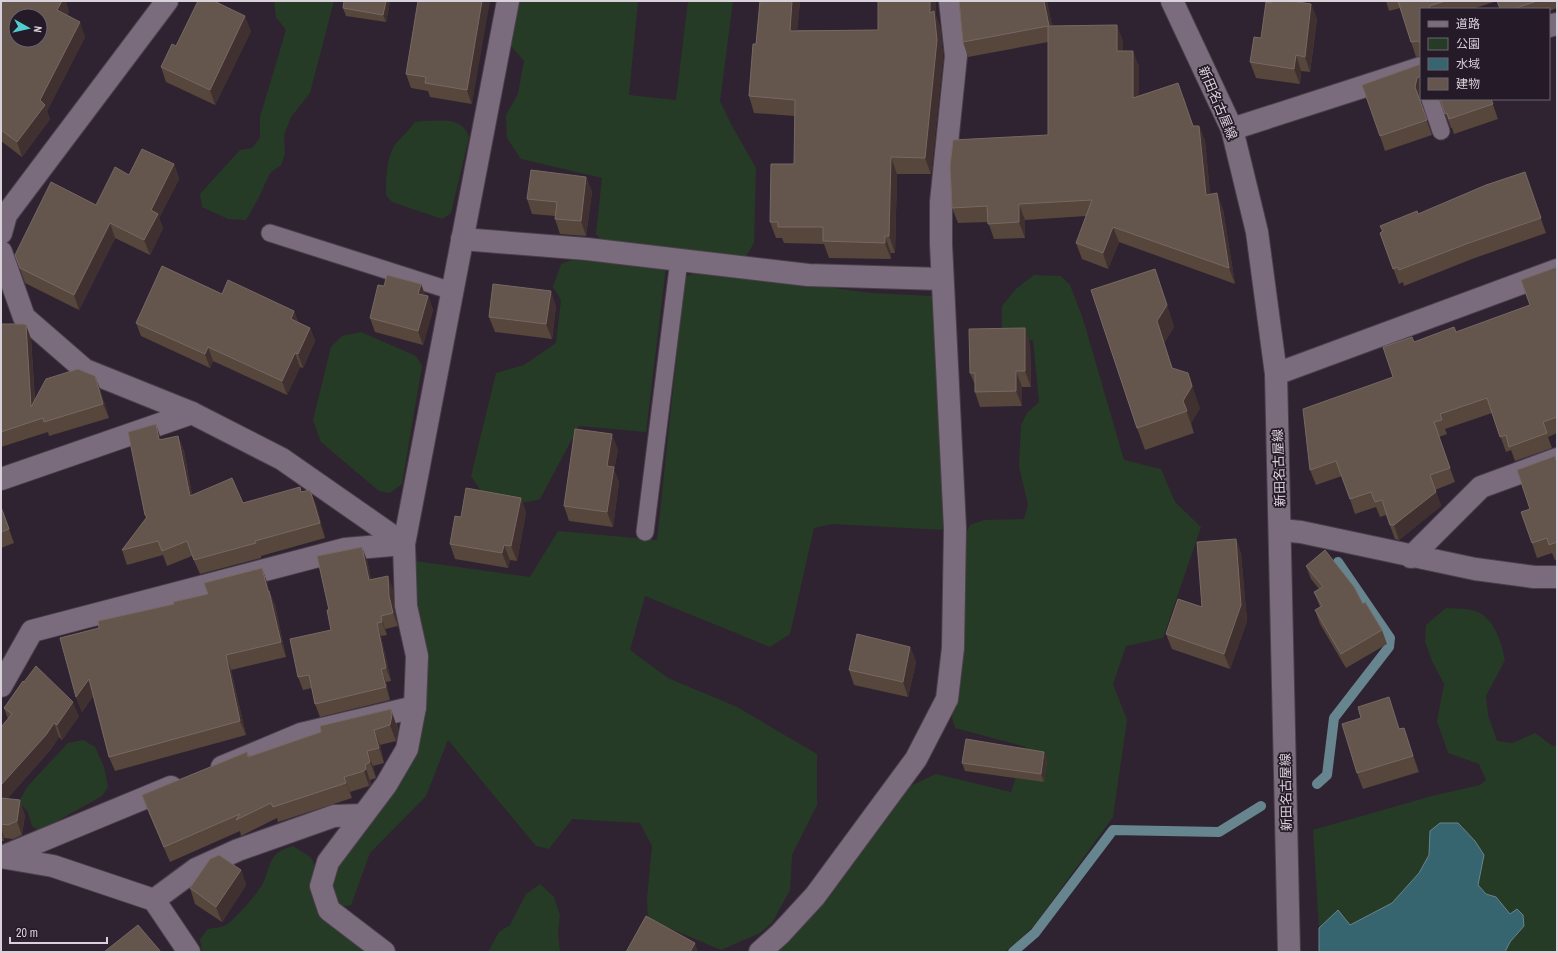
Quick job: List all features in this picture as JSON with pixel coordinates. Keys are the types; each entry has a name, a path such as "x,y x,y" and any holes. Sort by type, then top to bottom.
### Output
{"street":[{"path":"1,233 6,215 167,1"},
{"path":"381,951 330,910 321,886 328,862 386,785 407,749 415,707 417,656 406,606 404,544 508,1"},
{"path":"760,952 780,934 815,896 916,759 947,699 953,648 955,528 941,279 941,202 956,56 950,1"},
{"name":"新田名古屋線","path":"1172,1 1232,129 1257,232 1276,374 1289,952"},
{"path":"1232,129 1420,70"},
{"path":"462,239 587,249 808,275 941,279"},
{"path":"1,252 24,317 24,326 85,370 192,413 282,459 404,544"},
{"path":"1276,374 1557,270"},
{"path":"1,479 192,413"},
{"path":"1411,556 1481,487 1557,459"},
{"path":"1280,530 1301,532 1475,570 1534,577 1557,577"},
{"path":"1,686 32,632 345,549 404,544"},
{"path":"2,857 301,734 415,707"},
{"path":"154,900 196,869 238,850 334,816 363,815"},
{"path":"2,857 53,866 154,900 189,952"}],"lane":[{"path":"1430,100 1441,131"},
{"path":"270,234 452,291"},
{"path":"645,532 679,260"}],"green space":[{"path":"274,1 334,1 310,93 291,117 284,135 285,154 281,165 270,173 246,220 228,219 202,207 200,194 240,150 252,148 260,138 260,117 286,30 276,17"},
{"path":"519,1 638,1 629,95 676,100 688,1 733,1 720,101 732,126 756,168 754,243 746,256 604,243 596,234 602,178 521,159 507,138 506,115 518,94 524,61 511,46"},
{"path":"450,121 456,123 466,130 469,137 451,213 442,219 392,202 386,195 386,177 391,152 394,146 415,122"},
{"path":"572,260 666,267 646,432 579,426 540,499 516,503 497,501 485,495 471,476 496,373 524,365 556,343 561,300 553,287 561,264"},
{"path":"701,270 871,293 932,296 946,530 832,524 814,528 790,634 770,647 645,596 630,650 668,678 737,707 817,754 817,805 792,855 790,890 772,923 760,933 721,950 648,919 647,899 652,846 640,823 572,819 549,849 536,846 448,740 426,796 370,853 351,905 335,908 330,893 333,870 414,754 410,588 415,561 530,577 558,531 657,540 685,277"},
{"path":"1034,275 1061,276 1070,285 1083,319 1124,460 1161,469 1175,502 1201,527 1163,638 1126,646 1113,684 1127,720 1113,817 1034,926 1005,952 772,952 908,787 936,774 1011,792 1026,747 955,728 952,718 964,537 970,525 984,520 1024,519 1028,505 1019,466 1021,425 1027,413 1039,402 1033,340 1002,340 1002,306 1016,289"},
{"path":"361,332 416,356 422,366 402,484 390,493 379,491 321,442 313,420 331,347 342,336"},
{"path":"1446,608 1468,609 1479,613 1491,623 1499,637 1505,660 1486,696 1488,715 1497,741 1513,743 1535,733 1554,747 1557,743 1557,952 1505,952 1510,942 1524,926 1510,914 1496,897 1486,894 1477,885 1484,855 1430,831 1429,855 1419,873 1392,903 1350,925 1338,910 1319,928 1313,830 1432,796 1480,785 1486,780 1479,764 1448,753 1437,721 1444,684 1432,661 1425,641 1426,625"},
{"path":"83,740 95,747 104,767 108,787 102,796 39,831 32,826 28,812 19,802 27,787 68,743"},
{"path":"293,846 309,856 313,862 314,899 320,914 336,928 369,952 202,952 200,939 208,929 224,926 230,922 247,905 261,886 270,863 275,855"},
{"path":"540,884 554,897 560,915 558,933 560,952 488,952 499,932 510,925 526,894"}],"water":[{"path":"1440,823 1458,823 1475,841 1484,855 1478,885 1486,894 1496,897 1510,914 1517,909 1523,915 1524,926 1510,942 1505,952 1319,952 1319,928 1338,910 1350,925 1392,903 1419,873 1429,855 1430,831"}],"building":[{"path":"1,1 62,1 57,10 80,22 40,100 45,105 17,142 1,130"},
{"path":"198,1 214,1 245,16 210,90 161,67 172,44 176,46"},
{"path":"344,1 386,1 383,15 343,8"},
{"path":"418,1 482,1 467,90 425,83 426,77 406,74"},
{"path":"760,1 792,1 790,31 878,30 878,1 930,1 930,13 934,11 937,40 925,158 891,157 889,236 885,236 885,243 823,241 823,227 778,227 778,222 770,222 771,164 794,164 795,100 749,96 753,44 756,44"},
{"path":"959,1 1044,1 1049,26 1117,25 1117,51 1133,51 1133,98 1178,83 1193,126 1199,126 1206,195 1217,193 1229,268 1113,227 1103,253 1076,243 1092,200 1019,204 1019,222 988,224 987,206 952,208 950,166 953,140 1048,135 1048,26 963,42"},
{"path":"1271,1 1291,1 1311,4 1305,57 1296,55 1294,69 1250,62 1254,37 1261,38 1266,2 1271,3"},
{"path":"1398,1 1445,1 1429,6 1430,8 1420,8 1420,42 1418,41 1411,42"},
{"path":"1497,1 1537,1 1516,8 1500,8"},
{"path":"1420,64 1420,76 1417,78 1415,87 1427,120 1380,136 1362,85"},
{"path":"1440,100 1491,100 1493,104 1449,119 1447,113 1445,114"},
{"path":"142,149 174,164 151,210 158,214 144,240 110,223 74,295 20,268 15,255 51,182 96,205 115,167 129,175"},
{"path":"531,170 586,177 581,221 555,219 557,202 527,199"},
{"path":"1525,172 1541,218 1466,244 1399,270 1398,267 1393,269 1380,233 1383,231 1380,226 1417,211 1418,214 1486,185"},
{"path":"162,266 222,294 228,280 294,311 291,319 310,328 298,354 295,353 282,381 208,347 205,354 136,323"},
{"path":"1557,267 1557,417 1543,422 1547,433 1509,447 1506,435 1500,437 1487,398 1440,414 1442,420 1434,422 1450,468 1430,475 1436,492 1394,525 1390,525 1382,500 1375,502 1371,492 1350,499 1336,461 1310,470 1303,409 1393,377 1383,347 1412,337 1414,342 1454,327 1456,332 1530,305 1521,280"},
{"path":"1155,269 1167,305 1157,321 1172,368 1188,373 1192,386 1183,401 1187,411 1137,428 1091,290"},
{"path":"387,275 421,284 418,294 428,296 418,331 370,318 378,285 384,286"},
{"path":"493,284 551,291 546,324 489,317"},
{"path":"1,324 26,325 31,407 46,379 78,369 95,376 103,404 44,422 43,418 1,432"},
{"path":"1025,328 1025,371 1016,371 1016,391 975,392 975,373 970,373 969,329"},
{"path":"156,424 159,440 178,436 190,496 232,478 243,503 300,487 301,492 310,490 320,523 194,560 187,541 162,551 158,541 122,550 147,517 145,515 128,432"},
{"path":"575,429 612,434 607,466 614,467 607,512 564,506"},
{"path":"1555,456 1557,463 1557,542 1549,545 1547,538 1532,543 1521,512 1530,509 1517,470"},
{"path":"466,488 521,498 511,546 504,545 502,553 450,544 455,516 461,517"},
{"path":"1,507 9,529 1,532"},
{"path":"1236,539 1241,605 1224,654 1166,634 1178,599 1202,607 1197,542"},
{"path":"362,547 369,580 388,576 389,596 393,613 381,616 382,622 377,623 386,668 381,669 386,687 315,704 309,675 298,677 290,639 331,630 327,610 329,610 317,556"},
{"path":"1325,550 1354,587 1363,604 1365,602 1382,630 1341,654 1315,610 1322,606 1314,592 1323,587 1306,566"},
{"path":"262,568 281,642 226,655 240,721 109,757 89,679 76,697 60,638 99,628 98,621 174,604 173,602 208,594 204,583"},
{"path":"857,634 910,647 903,682 849,670"},
{"path":"36,666 73,702 57,725 54,723 46,735 1,785 1,727 12,714 4,708 23,681 24,682"},
{"path":"1389,697 1399,729 1404,728 1413,756 1357,773 1342,724 1361,718 1358,707"},
{"path":"391,709 392,715 390,725 374,730 379,748 367,751 370,762 365,765 366,769 344,777 346,783 273,807 271,803 236,820 240,814 164,847 142,795 247,752 248,757 321,732 320,726"},
{"path":"966,739 1044,752 1041,774 962,763"},
{"path":"1,798 20,800 17,821 8,825 1,824"},
{"path":"219,855 241,870 216,907 190,888 210,859"},
{"path":"646,916 695,943 690,952 626,952"},
{"path":"138,925 161,952 104,952"}],"waterway":[{"path":"1317,784 1327,775 1334,718 1389,647 1390,638 1338,562"},
{"path":"1013,952 1035,933 1113,830 1219,832 1261,806"}]}
